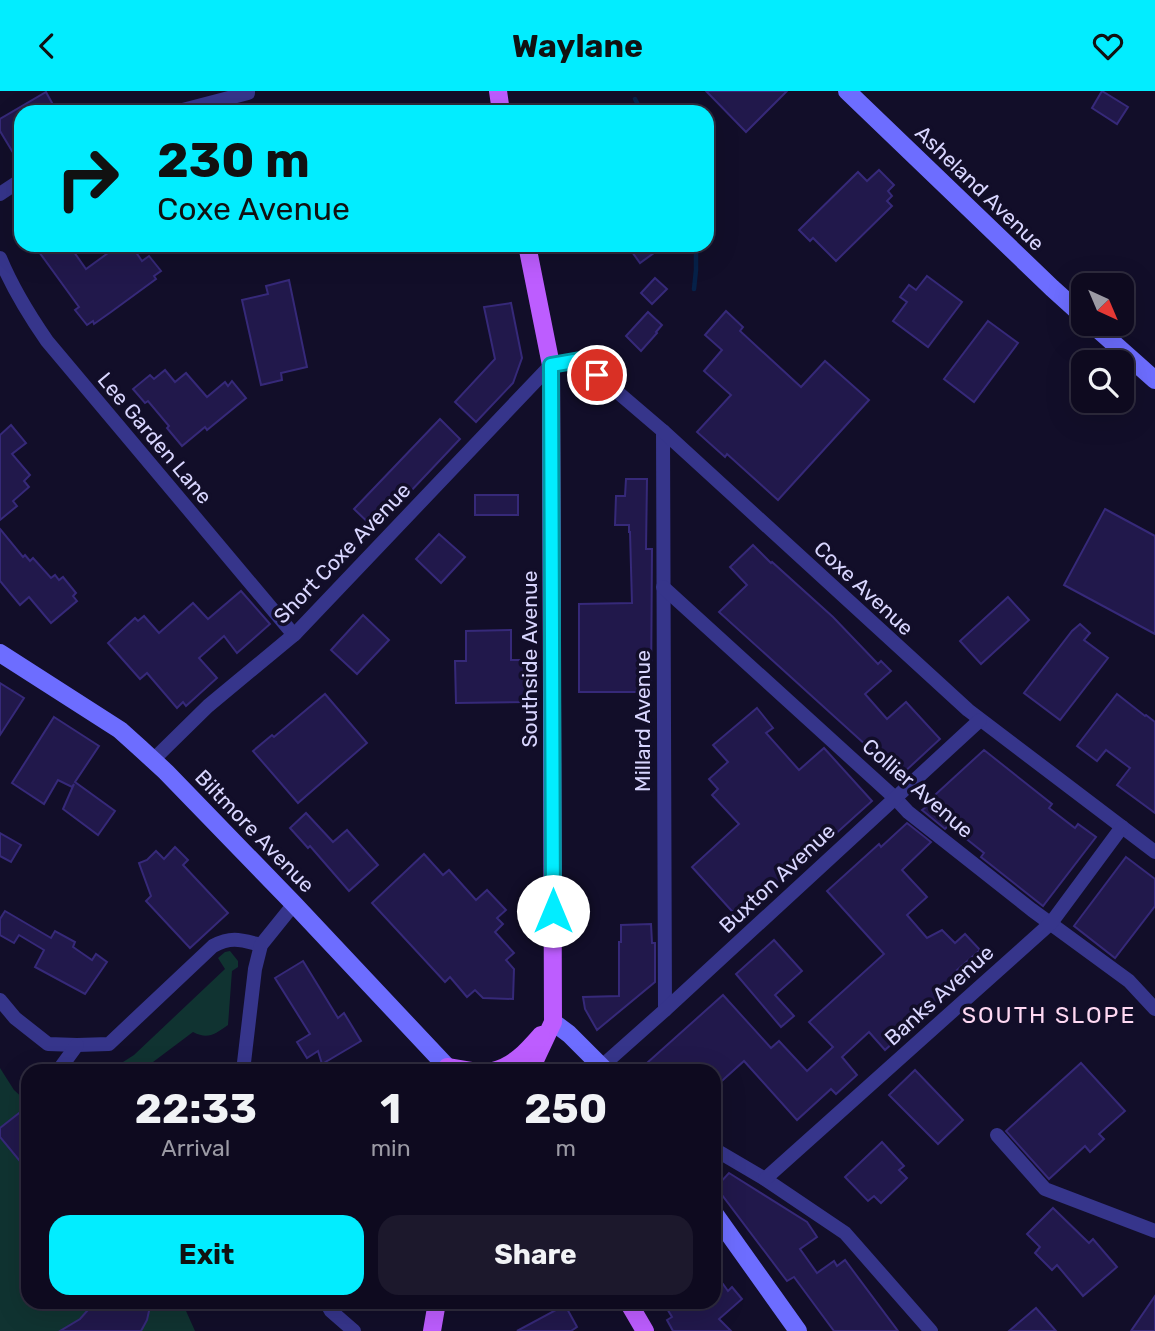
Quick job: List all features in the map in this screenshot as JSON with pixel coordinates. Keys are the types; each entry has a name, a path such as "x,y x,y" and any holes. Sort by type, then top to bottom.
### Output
{"main road":[{"name":"Asheland Avenue","path":"847,91 1071,305"},
{"name":"Southside Avenue","path":"528,252 551,365 553,1022 533,1064"},
{"path":"1106,336 1155,380"},
{"name":"Biltmore Avenue","path":"0,653 120,730 153,760 294,904 444,1064"},
{"path":"512,1064 553,1022 599,1064"},
{"path":"721,1223 798,1331"},
{"path":"432,1331 436,1309"},
{"path":"632,1309 645,1331"}],"street":[{"path":"201,105 248,92"},
{"name":"Lee Garden Lane","path":"0,258 33,321 54,350 294,635"},
{"name":"Coxe Avenue","path":"551,365 580,360 663,431 892,643 980,720 1155,852"},
{"name":"Short Coxe Avenue","path":"153,760 208,706 294,635 551,365"},
{"name":"Millard Avenue","path":"663,431 665,1010"},
{"name":"Collier Avenue","path":"663,587 908,812 1129,981 1155,1009"},
{"name":"Buxton Avenue","path":"607,1064 980,720"},
{"name":"Banks Avenue","path":"765,1179 1051,923 1122,827"},
{"path":"244,1064 255,969 261,945 294,904"},
{"path":"0,1000 15,1018 48,1044 109,1044 213,946 224,940 235,939 261,945"},
{"path":"0,1018 15,1018"},
{"path":"63,1064 77,1045"},
{"path":"997,1135 1045,1189 1155,1231"},
{"path":"721,1153 845,1233 931,1331"},
{"path":"330,1309 354,1331"}],"green space":[{"path":"230,951 238,961 238,967 232,971 228,1025 211,1035 203,1036 193,1032 150,1064 120,1064 134,1055 225,969 218,958"},
{"path":"0,1068 21,1096 21,1309 185,1309 195,1331 0,1331"}],"building":[{"path":"706,91 787,91 746,132"},
{"path":"1102,91 1128,107 1117,124 1092,108"},
{"path":"46,92 53,105 24,105"},
{"path":"14,111 14,154 0,131 0,119"},
{"path":"879,170 894,185 888,191 892,196 887,201 892,206 836,261 813,238 810,241 799,230 858,172 867,181"},
{"path":"39,252 74,252 86,269 109,252 136,252 142,261 149,256 161,271 154,276 156,279 94,324 93,321 87,325 75,310 79,307"},
{"path":"632,252 655,252 640,263"},
{"path":"927,276 962,302 928,347 893,321 907,302 900,297 909,285 916,290"},
{"path":"655,278 667,289 652,304 641,293"},
{"path":"289,280 307,367 281,373 282,380 261,385 242,300 268,294 266,286"},
{"path":"511,303 522,358 513,383 476,422 455,402 495,359 484,307"},
{"path":"726,311 743,327 740,331 801,387 825,361 869,400 778,500 727,454 725,457 697,432 731,395 704,371 722,350 705,335"},
{"path":"648,312 662,325 641,351 626,336"},
{"path":"988,321 1018,343 974,402 944,379"},
{"path":"165,370 175,382 186,373 207,397 225,382 228,386 232,381 246,398 207,430 205,427 182,446 148,401 145,403 133,389 150,375 154,379"},
{"path":"440,419 460,439 375,529 354,509"},
{"path":"11,425 26,443 12,454 30,475 24,481 29,487 13,501 17,506 0,520 0,435"},
{"path":"626,479 647,479 646,549 652,549 651,692 579,692 579,604 632,603 629,525 615,525 616,496 625,496"},
{"path":"475,495 518,495 518,515 475,515"},
{"path":"1105,509 1155,536 1155,634 1064,585"},
{"path":"0,529 23,557 25,555 30,561 33,558 51,578 55,575 59,580 63,577 76,593 73,596 77,601 51,623 29,597 20,605 0,581"},
{"path":"439,534 465,557 441,583 416,559"},
{"path":"753,545 833,617 878,664 881,661 891,671 865,694 887,719 906,702 940,739 900,776 719,612 747,585 730,567"},
{"path":"241,591 270,624 237,653 224,636 199,658 217,678 186,706 183,702 177,708 147,673 140,679 108,643 135,618 138,621 144,616 159,633 193,603 208,619"},
{"path":"1008,597 1029,620 981,664 960,641"},
{"path":"363,615 389,640 357,674 331,650"},
{"path":"1080,624 1090,633 1084,640 1108,658 1060,720 1024,693"},
{"path":"511,630 511,660 526,660 526,702 456,703 455,661 466,661 466,631"},
{"path":"0,683 24,698 0,735"},
{"path":"325,694 367,743 298,803 253,751"},
{"path":"1117,694 1155,722 1155,813 1117,785 1130,768 1106,750 1097,761 1077,746"},
{"path":"757,708 773,728 766,733 799,770 824,748 872,801 740,920 692,867 739,824 712,795 718,789 709,779 728,762 713,745"},
{"path":"54,717 99,746 75,782 115,811 98,835 63,809 74,784 72,787 58,780 44,804 12,783"},
{"path":"984,750 1052,804 1049,808 1075,828 1078,824 1096,837 1043,906 981,857 984,853 949,825 945,829 922,810 926,807 924,805"},
{"path":"306,813 333,842 347,830 378,865 349,891 310,846 308,848 290,828"},
{"path":"907,823 931,842 902,870 927,897 907,915 927,938 942,930 955,943 965,934 980,950 957,970 964,978 885,1050 869,1032 842,1057 857,1075 836,1094 831,1089 797,1120 744,1061 721,1082 721,1064 646,1064 723,995 771,1048 779,1041 807,1071 833,1047 809,1022 884,954 827,891 879,844 881,847"},
{"path":"0,833 21,845 11,862 0,856"},
{"path":"175,847 188,860 183,865 228,913 190,948 146,901 151,896 139,863 147,860 156,851 164,859"},
{"path":"424,854 443,875 449,870 476,900 487,890 506,910 497,918 503,924 495,932 514,953 506,960 514,969 513,999 483,998 475,990 467,997 450,977 445,982 372,903"},
{"path":"1126,857 1155,879 1155,906 1115,958 1074,926"},
{"path":"5,911 51,938 55,931 75,942 73,947 92,960 96,954 107,962 85,994 35,967 44,950 19,935 14,943 0,935 0,919"},
{"path":"651,924 652,943 655,943 655,982 597,1030 585,1009 583,997 619,996 621,925"},
{"path":"774,940 802,971 775,995 794,1016 781,1027 736,974"},
{"path":"303,961 338,1018 344,1013 361,1041 322,1064 318,1051 307,1058 297,1042 310,1034 275,978"},
{"path":"1081,1063 1125,1111 1099,1134 1104,1139 1090,1152 1085,1146 1049,1179 1006,1131"},
{"path":"915,1070 963,1120 938,1144 889,1095"},
{"path":"21,1112 21,1162 0,1137 0,1128"},
{"path":"882,1142 904,1166 899,1170 907,1178 881,1203 874,1196 868,1201 845,1177"},
{"path":"729,1173 807,1222 817,1237 800,1249 817,1273 834,1261 837,1266 845,1260 898,1331 834,1331 794,1277 787,1281 721,1194 721,1182"},
{"path":"1053,1208 1089,1243 1093,1239 1117,1267 1083,1296 1057,1265 1052,1270 1035,1253 1040,1247 1027,1234"},
{"path":"723,1284 728,1291 732,1287 742,1299 719,1319 731,1331 673,1331 667,1320 672,1317 667,1309 721,1309"},
{"path":"1155,1296 1155,1331 1131,1331"},
{"path":"1036,1308 1056,1331 1009,1331"},
{"path":"149,1309 141,1331 60,1331 80,1319 88,1310"},
{"path":"558,1309 567,1309 577,1327 571,1331 517,1331"}],"waterway":[{"path":"635,99 638,105"},
{"path":"694,289 696,252"}],"district":[{"name":"SOUTH SLOPE","path":"1049,1015"}],"route":[{"path":"553,911 551,365 580,360 597,375"}]}
